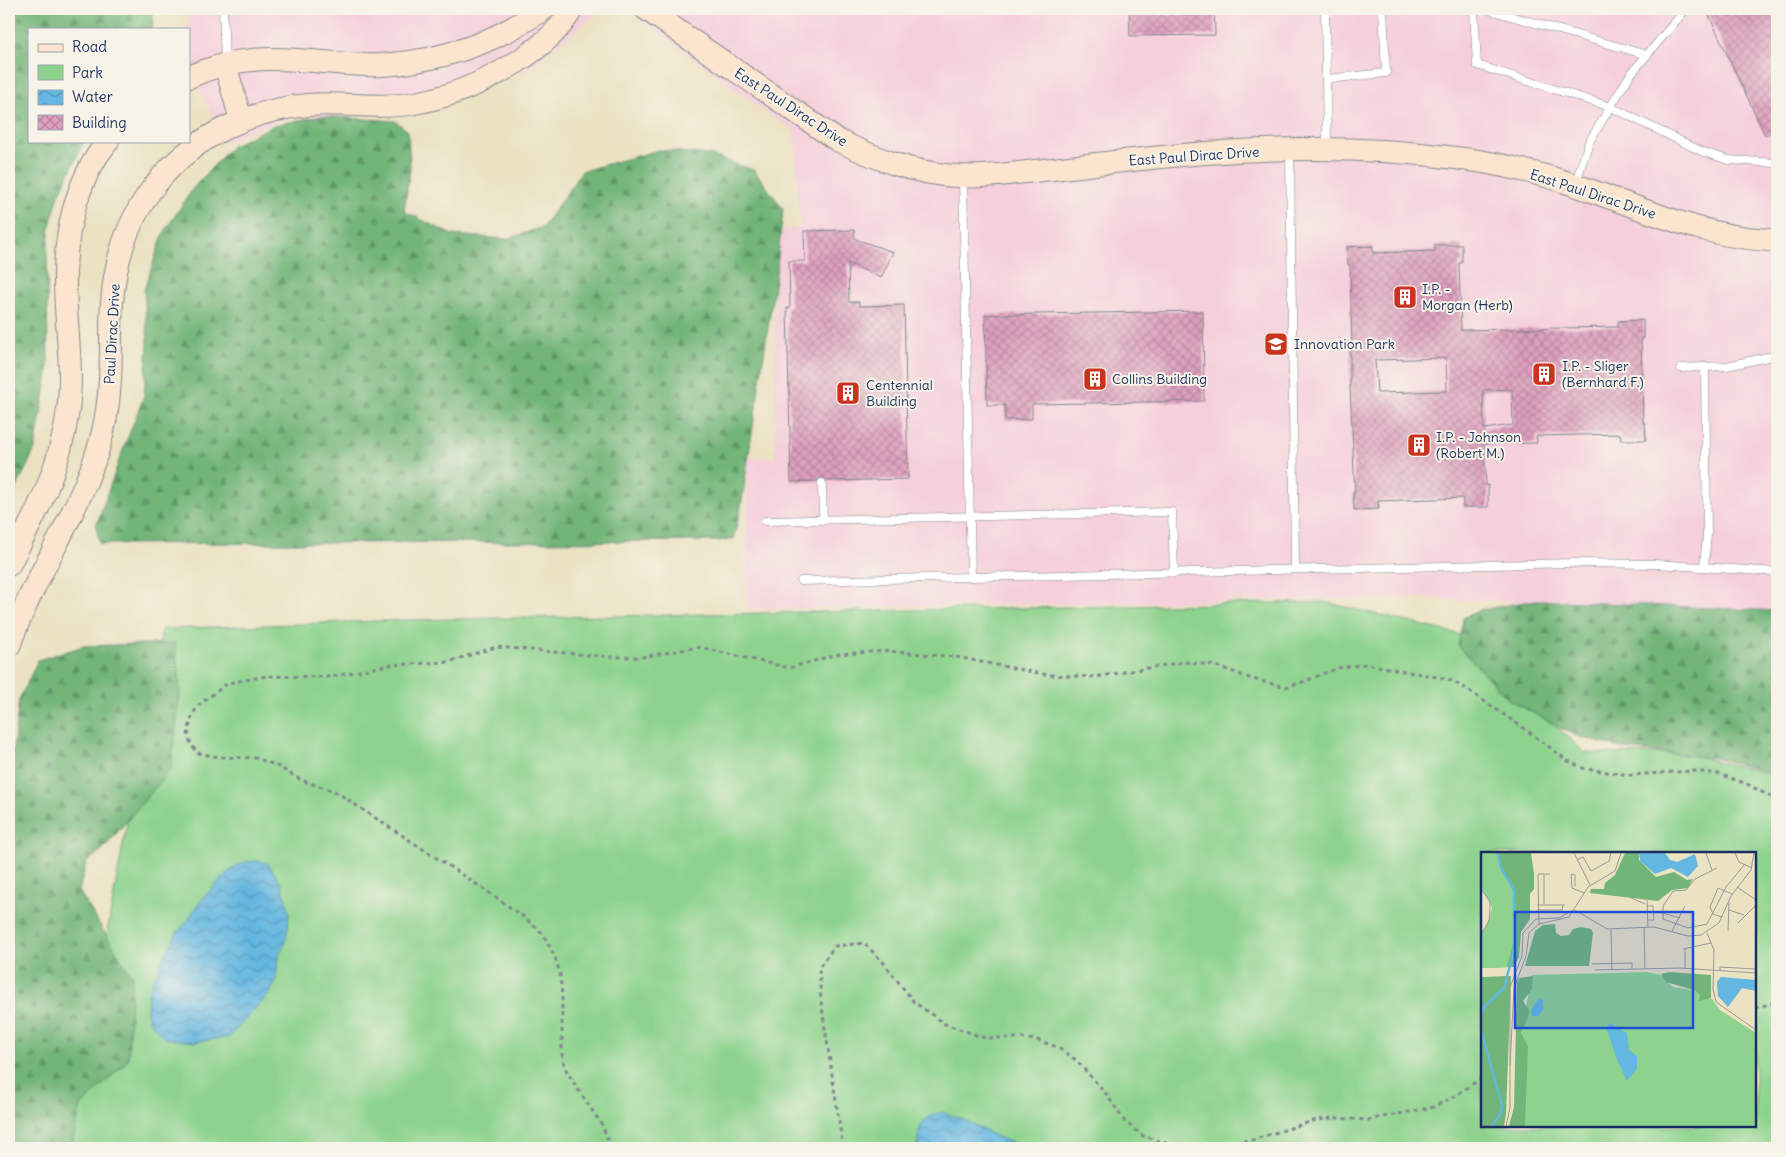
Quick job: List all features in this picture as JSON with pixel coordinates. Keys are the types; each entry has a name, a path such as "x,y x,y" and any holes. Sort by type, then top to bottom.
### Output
{"street":[{"path":"190,77 235,61 268,58 366,65 401,63 434,58 470,48 497,37 544,9"},
{"name":"Paul Dirac Drive","path":"9,646 30,594 78,503 91,472 101,440 110,372 111,305 115,272 124,239 140,207 159,180 182,156 211,135 241,120 275,110 308,105 374,106 409,104 442,97 466,89 502,72 534,51 553,34 572,9"},
{"name":"East Paul Dirac Drive","path":"646,9 837,140 892,164 922,171 963,176 997,175 1209,152 1290,150 1386,152 1457,158 1514,168 1575,185 1666,218 1694,226 1735,236 1777,240"},
{"path":"225,64 241,120"},
{"path":"9,565 53,475 63,441 68,408 70,374 65,274 67,242 74,209 85,179 100,150 107,142"}],"lane":[{"path":"222,9 225,64"},
{"path":"1325,9 1328,150"},
{"path":"1326,78 1386,73 1383,9"},
{"path":"1474,9 1477,65 1610,107 1703,152 1729,160 1777,162"},
{"path":"1486,9 1647,55"},
{"path":"1575,185 1589,142 1610,107 1630,76 1686,9"},
{"path":"1290,150 1295,569"},
{"path":"963,176 971,577"},
{"path":"1680,368 1727,366 1777,355"},
{"path":"1704,567 1707,535 1705,367"},
{"path":"822,483 823,520"},
{"path":"765,521 1172,512 1174,572"},
{"path":"801,581 1576,563 1656,564 1777,572"}],"path":[{"path":"611,1148 602,1125 565,1068 562,1054 560,974 555,957 542,934 525,918 484,889 336,792 301,780 275,765 256,758 219,757 198,753 192,746 188,736 190,722 197,706 228,683 267,676 331,677 388,665 448,662 496,647 612,657 642,657 699,648 722,651 751,660 789,668 839,654 887,651 956,657 1048,675 1095,677 1141,671 1184,662 1214,665 1252,679 1286,687 1338,668 1366,664 1447,679 1462,686 1526,729 1568,761 1585,769 1630,775 1694,771 1719,774 1747,784 1777,800"},
{"path":"843,1148 821,1001 819,967 835,946 864,943 883,962 914,1002 946,1024 985,1038 1037,1040 1056,1047 1076,1060 1107,1095 1125,1122 1144,1136 1172,1145 1186,1147 1252,1140 1316,1120 1334,1118 1368,1120 1434,1107 1481,1079"},
{"path":"1756,1008 1777,1002"}],"shaded area":[{"path":"188,9 604,9 522,71 349,115 284,118 225,142 190,70 190,28 188,28"},
{"name":"Innovation Park","path":"625,9 1777,9 1777,611 1416,598 747,609 747,459 775,457 775,230 800,228 794,129 774,118 630,10"}],"green space":[{"path":"9,9 152,9 152,28 28,28 28,142 84,142 59,195 50,225 47,254 48,373 35,449 9,504"},
{"path":"322,116 395,121 408,131 410,169 404,211 452,235 507,239 543,227 582,171 659,150 709,155 754,170 783,209 777,267 740,513 733,539 715,541 100,544 96,526 144,396 148,344 144,290 163,234 194,187 232,146 274,125"},
{"path":"1536,600 1777,611 1777,775 1717,758 1624,749 1576,736 1509,700 1458,646 1463,618 1480,610"},
{"path":"1325,602 1458,634 1585,753 1688,754 1777,776 1777,1148 68,1148 162,629 404,620"},
{"path":"175,643 180,691 171,769 104,848 86,863 79,891 132,977 128,1060 81,1106 71,1148 9,1148 9,1060 12,1018 9,784 19,700 38,660 84,646"}],"water":[{"path":"258,861 268,864 281,882 289,911 284,946 280,951 275,983 270,993 229,1037 194,1042 165,1038 149,1021 147,1011 148,996 153,979 178,931 202,899 225,875 238,865"},
{"path":"942,1112 962,1119 999,1138 1027,1148 917,1148 922,1124 929,1118"}],"building":[{"path":"1129,9 1214,9 1215,35 1130,36"},
{"path":"1706,9 1777,9 1777,129 1765,135"},
{"name":"Centennial Building","path":"854,230 855,239 893,252 881,278 848,263 849,302 859,302 859,306 904,305 908,479 827,481 822,477 817,481 791,482 787,308 790,308 789,261 805,261 804,231"},
{"path":"1435,245 1462,245 1462,263 1459,263 1461,330 1618,327 1618,321 1643,320 1643,338 1641,338 1643,423 1645,423 1646,440 1621,440 1620,434 1536,436 1537,443 1484,444 1488,507 1463,507 1463,498 1378,501 1379,509 1354,510 1353,492 1355,492 1350,386 1350,350 1352,350 1350,265 1348,265 1347,247 1373,246 1373,253 1435,251","holes":["1446,358 1447,391 1377,393 1375,360","1512,389 1513,425 1484,429 1483,390"]},
{"name":"Collins Building","path":"1203,311 1204,401 1032,404 1032,419 1005,420 1005,405 987,405 985,315"}],"place":[{"name":"I.P. - Morgan (Herb)","path":"1405,297"},
{"name":"Innovation Park","path":"1276,344"},
{"name":"I.P. - Sliger (Bernhard F.)","path":"1544,374"},
{"name":"Collins Building","path":"1095,379"},
{"name":"Centennial Building","path":"848,393"},
{"name":"I.P. - Johnson (Robert M.)","path":"1419,445"}]}
